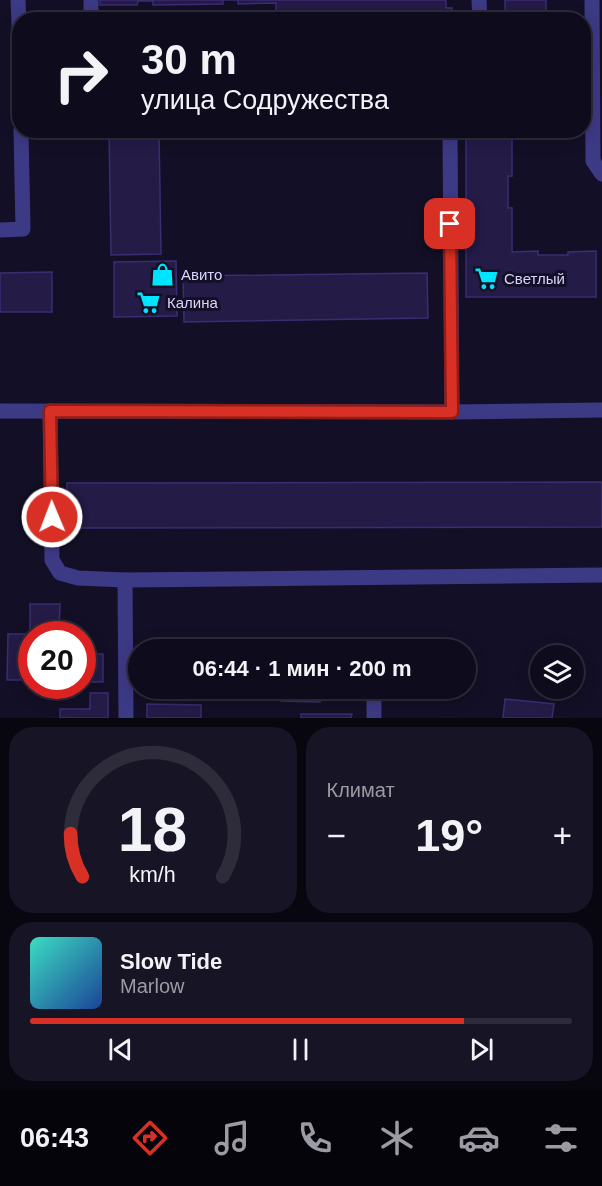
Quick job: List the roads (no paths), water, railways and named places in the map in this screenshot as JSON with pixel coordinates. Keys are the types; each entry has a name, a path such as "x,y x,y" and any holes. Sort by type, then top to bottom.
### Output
{"street":[{"path":"591,120 593,160 602,174"},
{"path":"0,230 23,229 21,138"},
{"path":"450,138 452,412"},
{"path":"0,411 602,410"},
{"path":"50,411 52,560 60,573 78,578 125,580 602,575"},
{"path":"125,580 126,718"},
{"path":"374,699 374,718"}],"place":[{"name":"Авито","path":"163,274"},
{"name":"Светлый","path":"486,278"},
{"name":"Калина","path":"149,302"}]}
